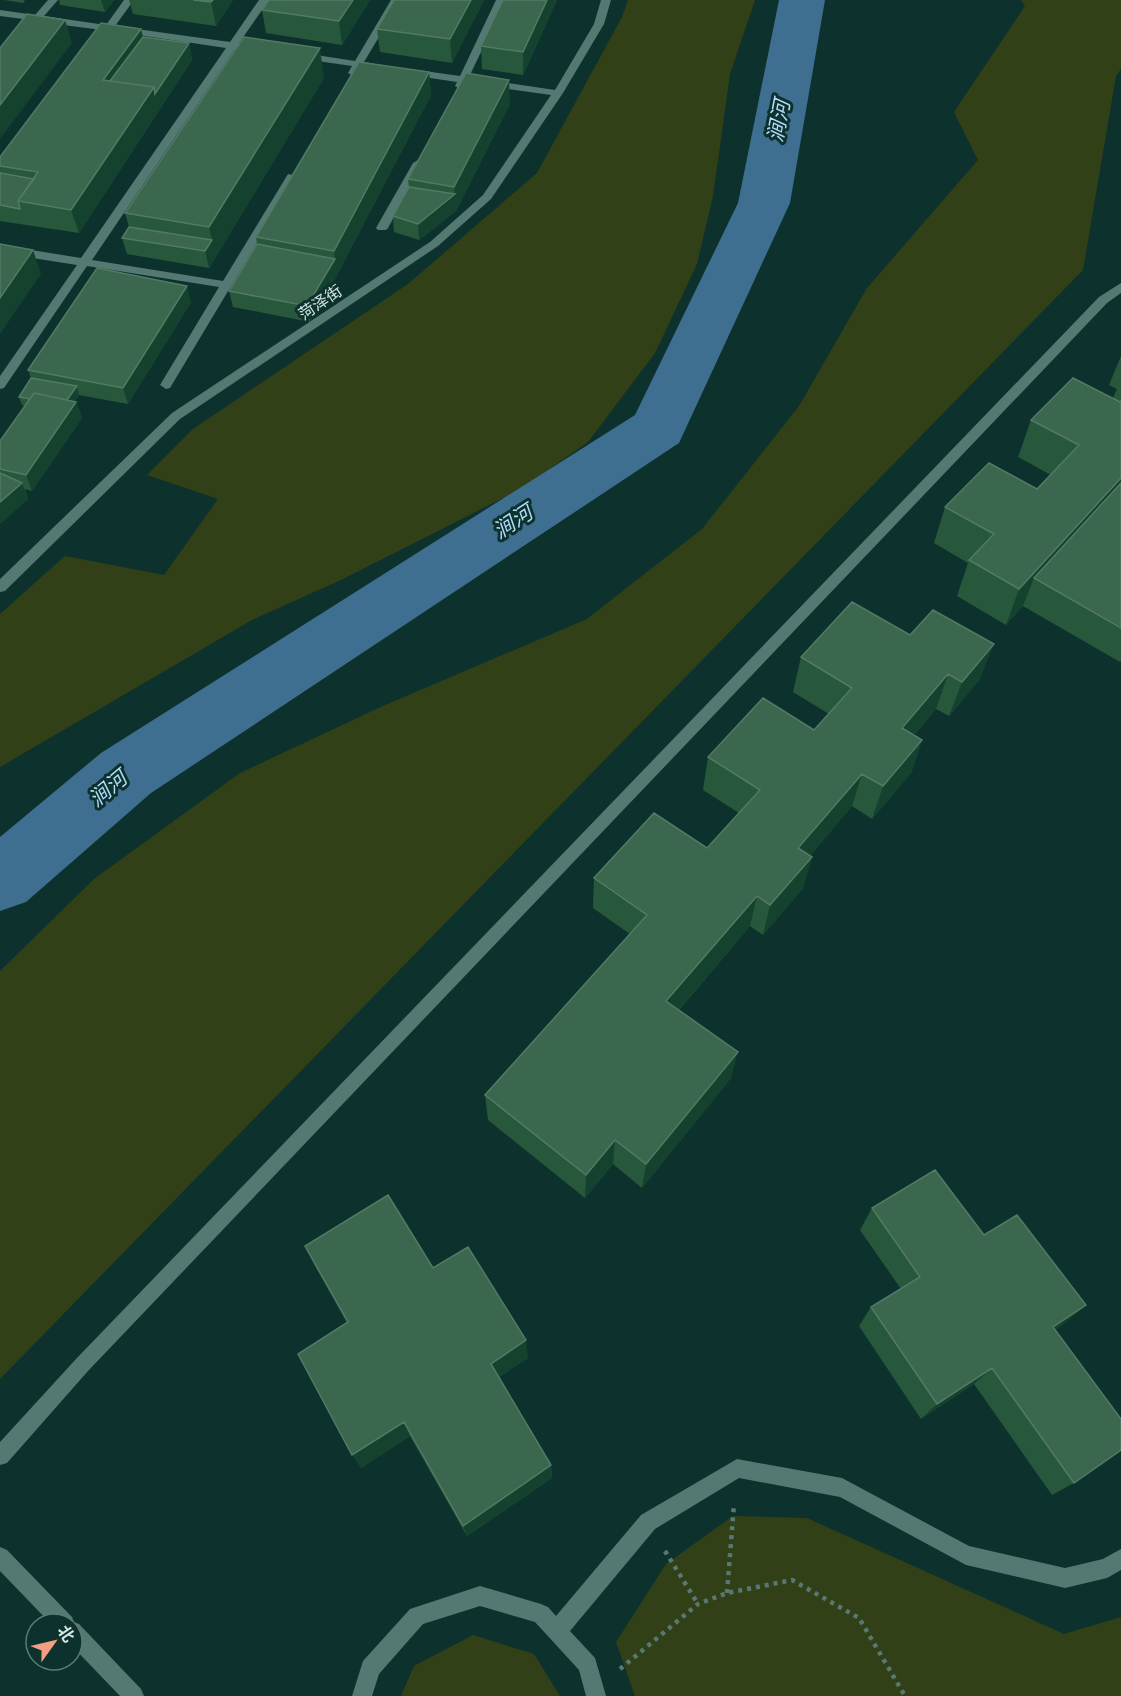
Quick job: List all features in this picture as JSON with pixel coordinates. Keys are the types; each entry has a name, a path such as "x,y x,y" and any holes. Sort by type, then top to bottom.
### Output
{"street":[{"path":"22,36 53,0"},
{"path":"93,47 129,0"},
{"path":"0,385 264,0"},
{"path":"346,85 396,0"},
{"path":"453,99 501,0"},
{"name":"菏泽街","path":"0,587 176,416 434,244 488,197 558,93 599,24 606,0"},
{"path":"0,13 268,51"},
{"path":"291,54 558,93"},
{"path":"382,228 426,149"},
{"path":"166,386 298,165"},
{"path":"0,249 227,285"},
{"path":"0,1456 82,1365 293,1144 1103,300 1121,287"},
{"path":"557,1632 648,1522 737,1468 842,1488 966,1555 977,1558 1065,1578 1107,1568 1121,1559"},
{"path":"0,1557 53,1612"},
{"path":"362,1696 370,1668 417,1616 480,1596 541,1614 588,1665 595,1693"},
{"path":"84,1644 134,1696"}],"path":[{"path":"727,1593 737,1468"},
{"path":"648,1522 698,1604"},
{"path":"595,1693 698,1604 727,1593 792,1580 859,1618 905,1696"}],"green space":[{"path":"628,0 755,0 730,74 713,196 697,264 655,353 588,442 521,489 341,580 252,620 0,767 0,614 65,556 164,575 218,499 147,475 193,429 408,284 537,173 622,17"},
{"path":"1021,0 1121,0 1121,69 1116,76 1083,270 0,1379 0,971 94,879 240,773 383,706 587,619 702,529 799,406 867,288 978,160 954,112 1025,6"},
{"path":"733,1516 807,1518 1064,1634 1121,1617 1121,1696 635,1696 616,1642 666,1564"},
{"path":"473,1635 534,1654 560,1696 401,1696 414,1666"}],"building":[{"path":"269,0 353,0 339,21 262,10"},
{"path":"394,0 471,0 450,39 377,29"},
{"path":"503,0 547,0 523,52 481,46"},
{"path":"27,14 65,20 0,105 0,48"},
{"path":"101,23 141,29 103,80 154,87 71,210 18,201 38,172 0,166 0,157"},
{"path":"143,37 189,43 155,94 154,87 110,81"},
{"path":"244,37 320,48 209,227 125,213"},
{"path":"359,62 429,72 334,251 256,237"},
{"path":"466,73 509,80 454,187 408,179"},
{"path":"0,173 34,179 18,201 20,209 0,205"},
{"path":"409,187 455,194 418,224 393,216"},
{"path":"129,227 212,240 205,251 122,238"},
{"path":"0,244 33,250 0,298"},
{"path":"257,244 335,259 307,306 229,291"},
{"path":"97,268 187,286 123,388 28,370"},
{"path":"31,378 77,386 67,400 34,393 30,399 19,397"},
{"path":"1073,378 1121,401 1121,478 1019,589 969,560 994,534 945,507 989,463 1037,489 1079,445 1031,420"},
{"path":"34,393 76,402 26,475 0,469 0,441"},
{"path":"0,473 22,483 0,502"},
{"path":"1121,483 1121,628 1034,578"},
{"path":"852,602 910,635 933,610 994,644 962,682 948,674 902,728 922,740 883,786 862,774 798,848 812,857 770,905 757,896 666,1001 738,1052 646,1164 615,1140 586,1175 485,1095 647,915 594,878 654,813 707,848 760,790 708,757 763,698 814,730 852,688 801,657"},
{"path":"935,1170 984,1235 1017,1215 1086,1305 1053,1327 1121,1419 1121,1450 1074,1483 992,1368 937,1404 871,1307 920,1277 872,1208"},
{"path":"388,1195 433,1268 468,1247 526,1340 491,1364 551,1465 463,1526 404,1422 352,1455 298,1354 348,1322 305,1246"}],"waterway":[{"name":"涧河","path":"0,880 126,773 658,428 764,203 802,0"}]}
